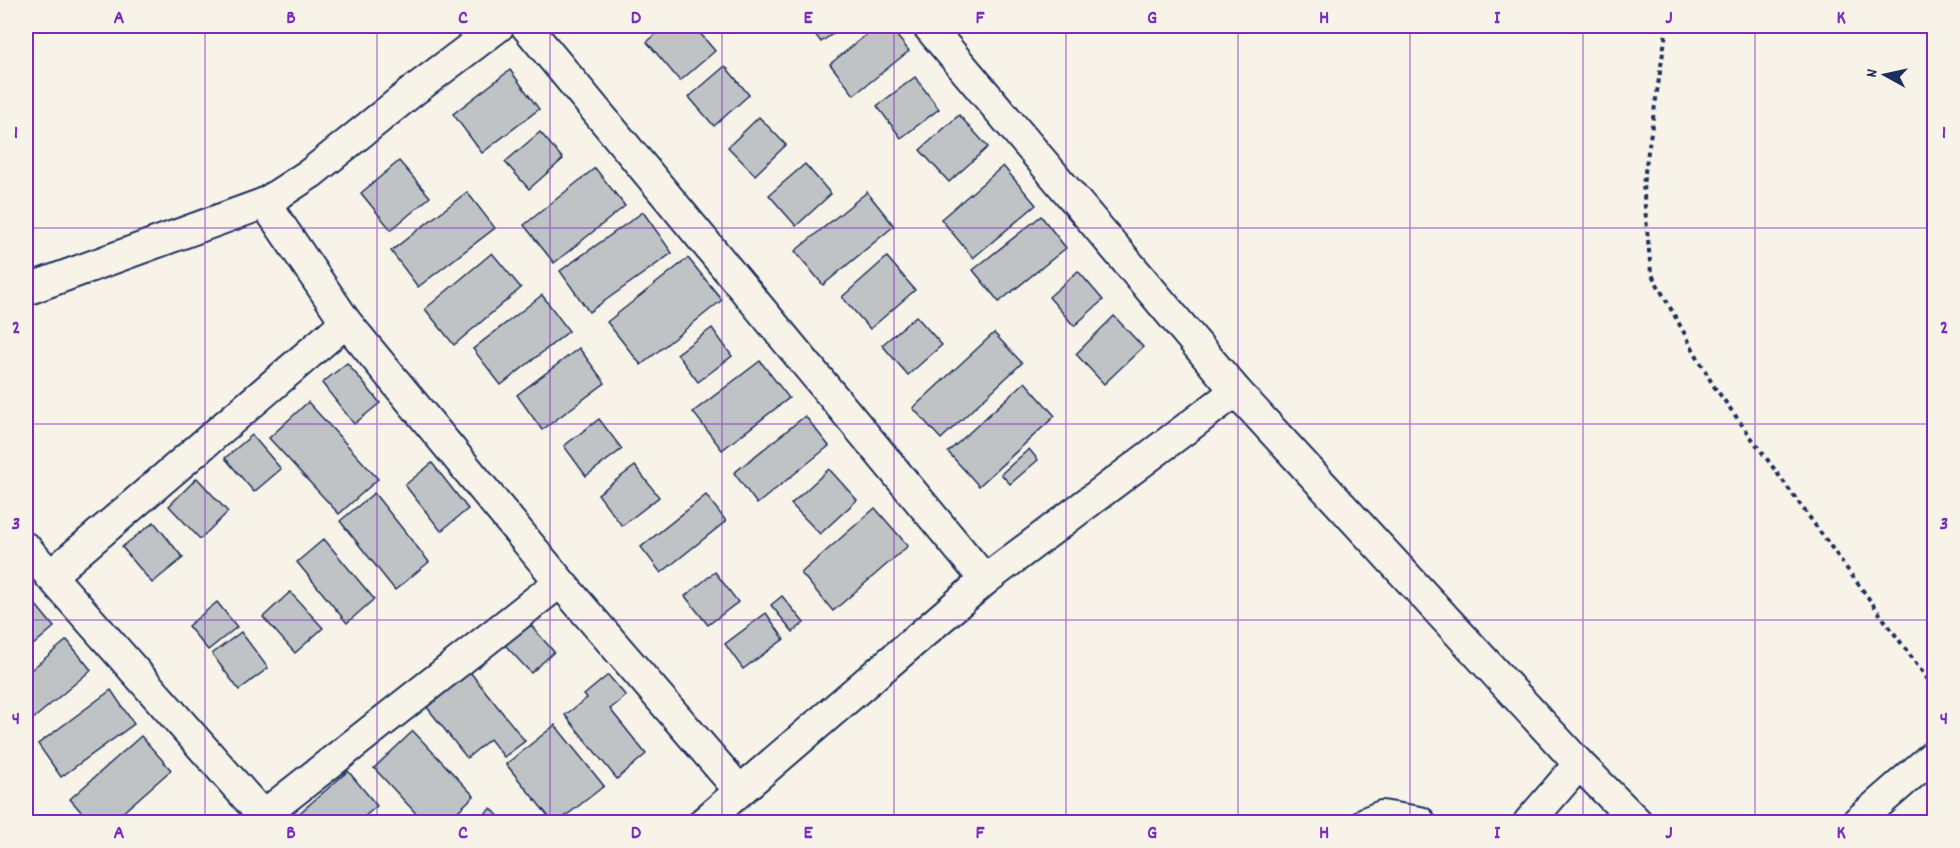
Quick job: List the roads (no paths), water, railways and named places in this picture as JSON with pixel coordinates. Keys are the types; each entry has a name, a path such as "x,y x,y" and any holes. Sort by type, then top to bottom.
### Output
{"street":[{"path":"26,290 265,203 311,173 499,26"},
{"path":"526,26 985,580"},
{"path":"928,26 1236,391 1579,764 1636,822"},
{"path":"265,203 346,322 560,582 741,791"},
{"path":"50,576 346,322"},
{"path":"704,822 985,580 1236,391"},
{"path":"26,548 259,819 560,582"},
{"path":"1857,822 1935,755"},
{"path":"1528,822 1579,764"},
{"path":"1367,822 1382,816 1420,822"}]}
